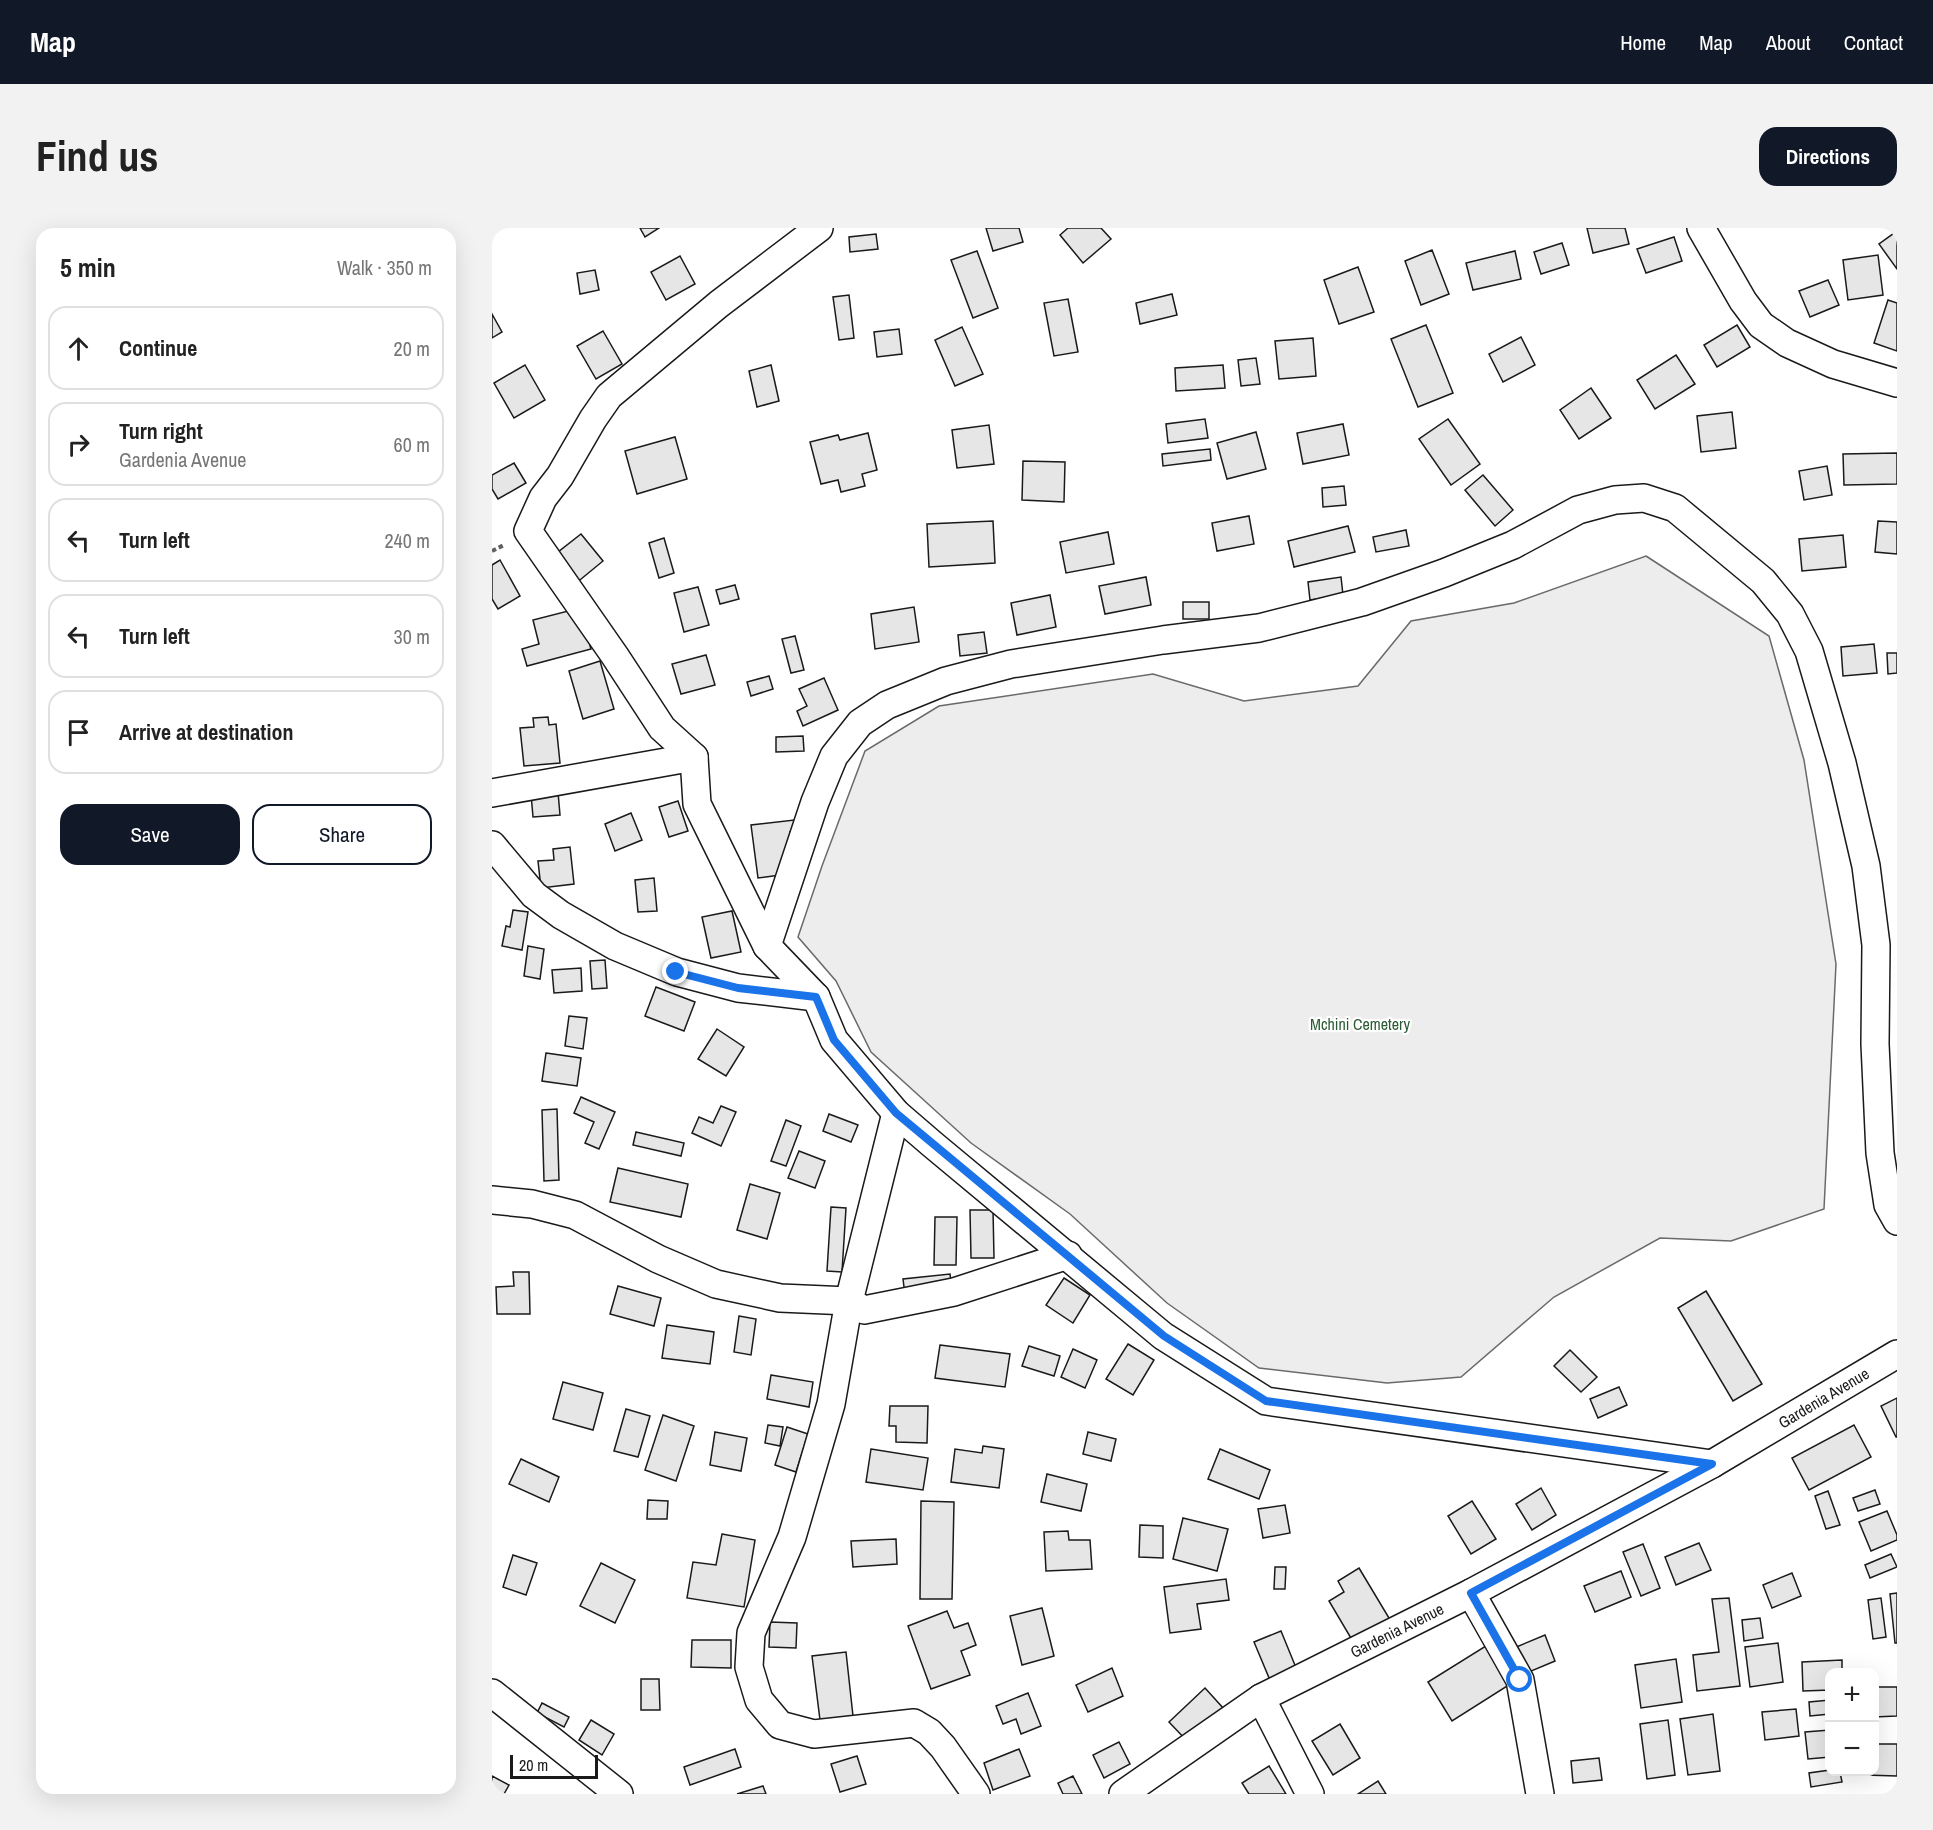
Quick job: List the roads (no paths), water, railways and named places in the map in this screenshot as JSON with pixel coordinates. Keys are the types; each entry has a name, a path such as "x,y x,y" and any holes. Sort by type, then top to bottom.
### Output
{"street":[{"path":"819,228 719,304 609,396 593,418 560,476 543,498 528,531 662,728 694,757 697,804 767,945 816,997 834,1040 896,1113 1164,1336 1266,1401 1712,1464"},
{"path":"1701,228 1743,301 1761,325 1787,343 1833,364 1897,383"},
{"path":"767,945 815,802 834,756 860,723 887,705 946,681 1011,664 1163,640 1258,628 1362,602 1444,573 1513,545 1578,510 1615,500 1644,498 1675,508 1763,581 1790,614 1809,651 1842,763 1866,866 1876,945 1875,1044 1880,1153 1888,1205 1897,1221"},
{"path":"492,793 694,757"},
{"path":"492,845 534,895 561,915 615,945 676,972 738,988 816,997"},
{"path":"896,1113 849,1301 831,1404 792,1537 750,1633 749,1667 759,1701 780,1725 814,1734 914,1723 929,1732 943,1748 976,1794"},
{"path":"492,1200 532,1204 575,1215 658,1259 716,1284 780,1298 849,1301 864,1310 954,1292 1068,1255"},
{"name":"Gardenia Avenue","path":"1123,1794 1262,1698 1471,1593 1712,1464 1897,1354"},
{"path":"1471,1593 1520,1680 1540,1794"},
{"path":"492,1693 619,1794"},
{"path":"1262,1698 1310,1794"}],"park label":[{"name":"Mchini Cemetery","path":"1360,1024"}]}
